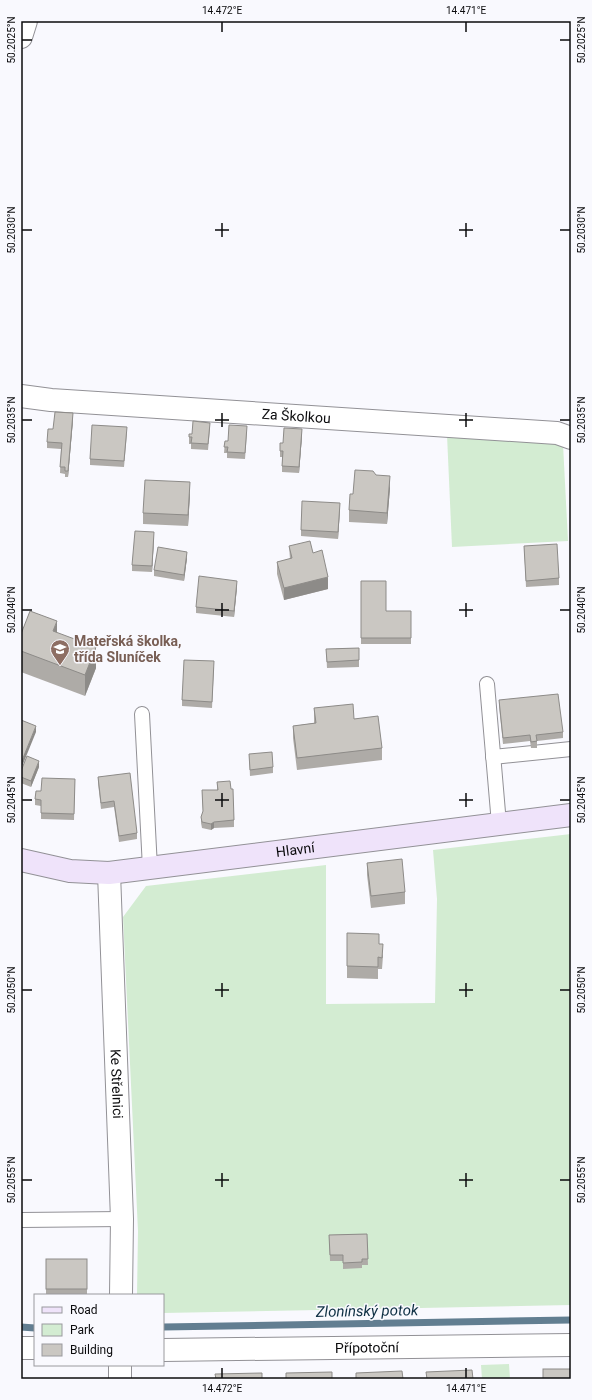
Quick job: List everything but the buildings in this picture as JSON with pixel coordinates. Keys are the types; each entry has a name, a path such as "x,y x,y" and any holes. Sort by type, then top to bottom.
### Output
{"street":[{"path":"21,37 26,21"},
{"name":"Za Školkou","path":"21,396 51,400 557,432 571,438"},
{"name":"Hlavní","path":"21,860 70,871 109,873 571,815"},
{"name":"Ke Střelnici","path":"109,873 122,1219 121,1294"},
{"name":"Přípotoční","path":"164,1350 571,1344"},
{"path":"21,1348 34,1348"},
{"path":"120,1366 120,1379"}],"lane":[{"path":"487,684 499,824"},
{"path":"142,714 150,868"},
{"path":"493,757 571,749"},
{"path":"21,1220 122,1219"}],"green space":[{"path":"447,435 563,444 568,541 452,547"},
{"path":"571,834 571,1305 164,1313 164,1294 137,1294 138,1231 123,917 146,886 326,865 326,1004 435,1003 437,899 433,850"},
{"path":"509,1364 510,1379 482,1379 481,1365"}],"waterway":[{"name":"Zlonínský potok","path":"164,1327 571,1320"},
{"name":"Zlonínský potok","path":"21,1327 34,1328"}],"place":[{"name":"Mateřská školka, třída Sluníček","path":"60,666"}]}
